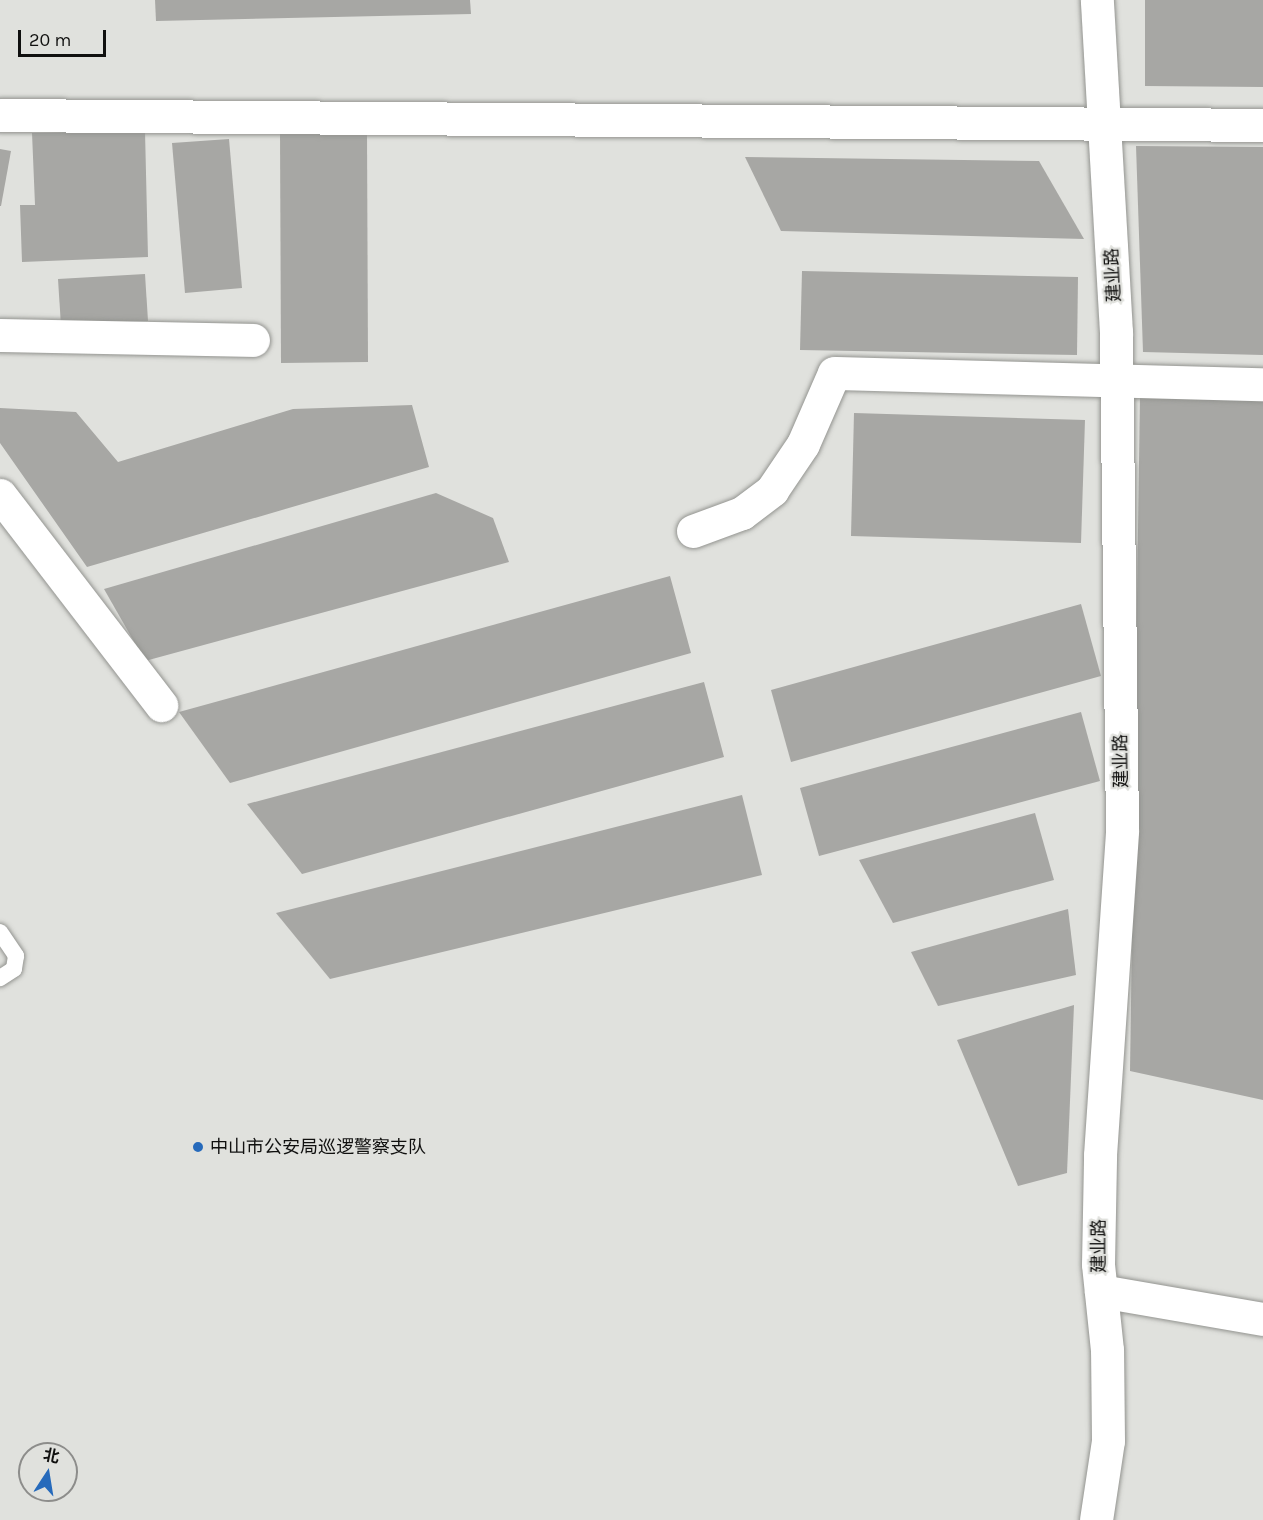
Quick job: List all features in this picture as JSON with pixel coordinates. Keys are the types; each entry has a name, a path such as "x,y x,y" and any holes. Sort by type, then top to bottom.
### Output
{"street":[{"name":"建业路","path":"1096,1520 1108,1441 1107,1350 1101,1291 1100,1155 1122,830 1116,380 1097,0"},
{"path":"0,115 1263,125"},
{"path":"0,335 253,340"},
{"path":"693,531 742,513 772,490 803,444 834,373 1263,384"},
{"path":"0,495 161,705"},
{"path":"1101,1291 1263,1319"}],"lane":[{"path":"0,932 16,956 14,969 0,978"}],"building":[{"path":"155,0 470,0 471,14 156,21"},
{"path":"1145,0 1263,0 1263,87 1145,86"},
{"path":"145,131 148,257 22,262 20,205 35,205 32,133"},
{"path":"280,133 367,133 368,362 281,363"},
{"path":"229,139 242,288 185,293 172,143"},
{"path":"1136,146 1263,147 1263,355 1143,352"},
{"path":"0,149 11,151 1,206 0,206"},
{"path":"745,157 1039,161 1084,239 781,231"},
{"path":"802,271 1078,277 1077,355 800,350"},
{"path":"145,274 148,321 61,326 58,279"},
{"path":"1140,395 1263,400 1263,1100 1130,1071"},
{"path":"412,405 429,467 87,567 0,443 0,408 76,412 118,462 293,409"},
{"path":"854,413 1085,420 1081,543 851,536"},
{"path":"436,493 493,518 509,562 145,661 104,589"},
{"path":"670,576 691,653 230,783 179,712"},
{"path":"1081,604 1101,676 791,762 771,690"},
{"path":"704,682 724,757 302,874 247,804"},
{"path":"1081,712 1100,781 819,856 800,788"},
{"path":"742,795 762,875 330,979 276,913"},
{"path":"1035,813 1054,880 893,923 859,860"},
{"path":"1068,909 1076,975 938,1006 911,952"},
{"path":"1074,1005 1067,1173 1018,1186 957,1040"}],"place":[{"name":"中山市公安局巡逻警察支队","path":"198,1147"}]}
